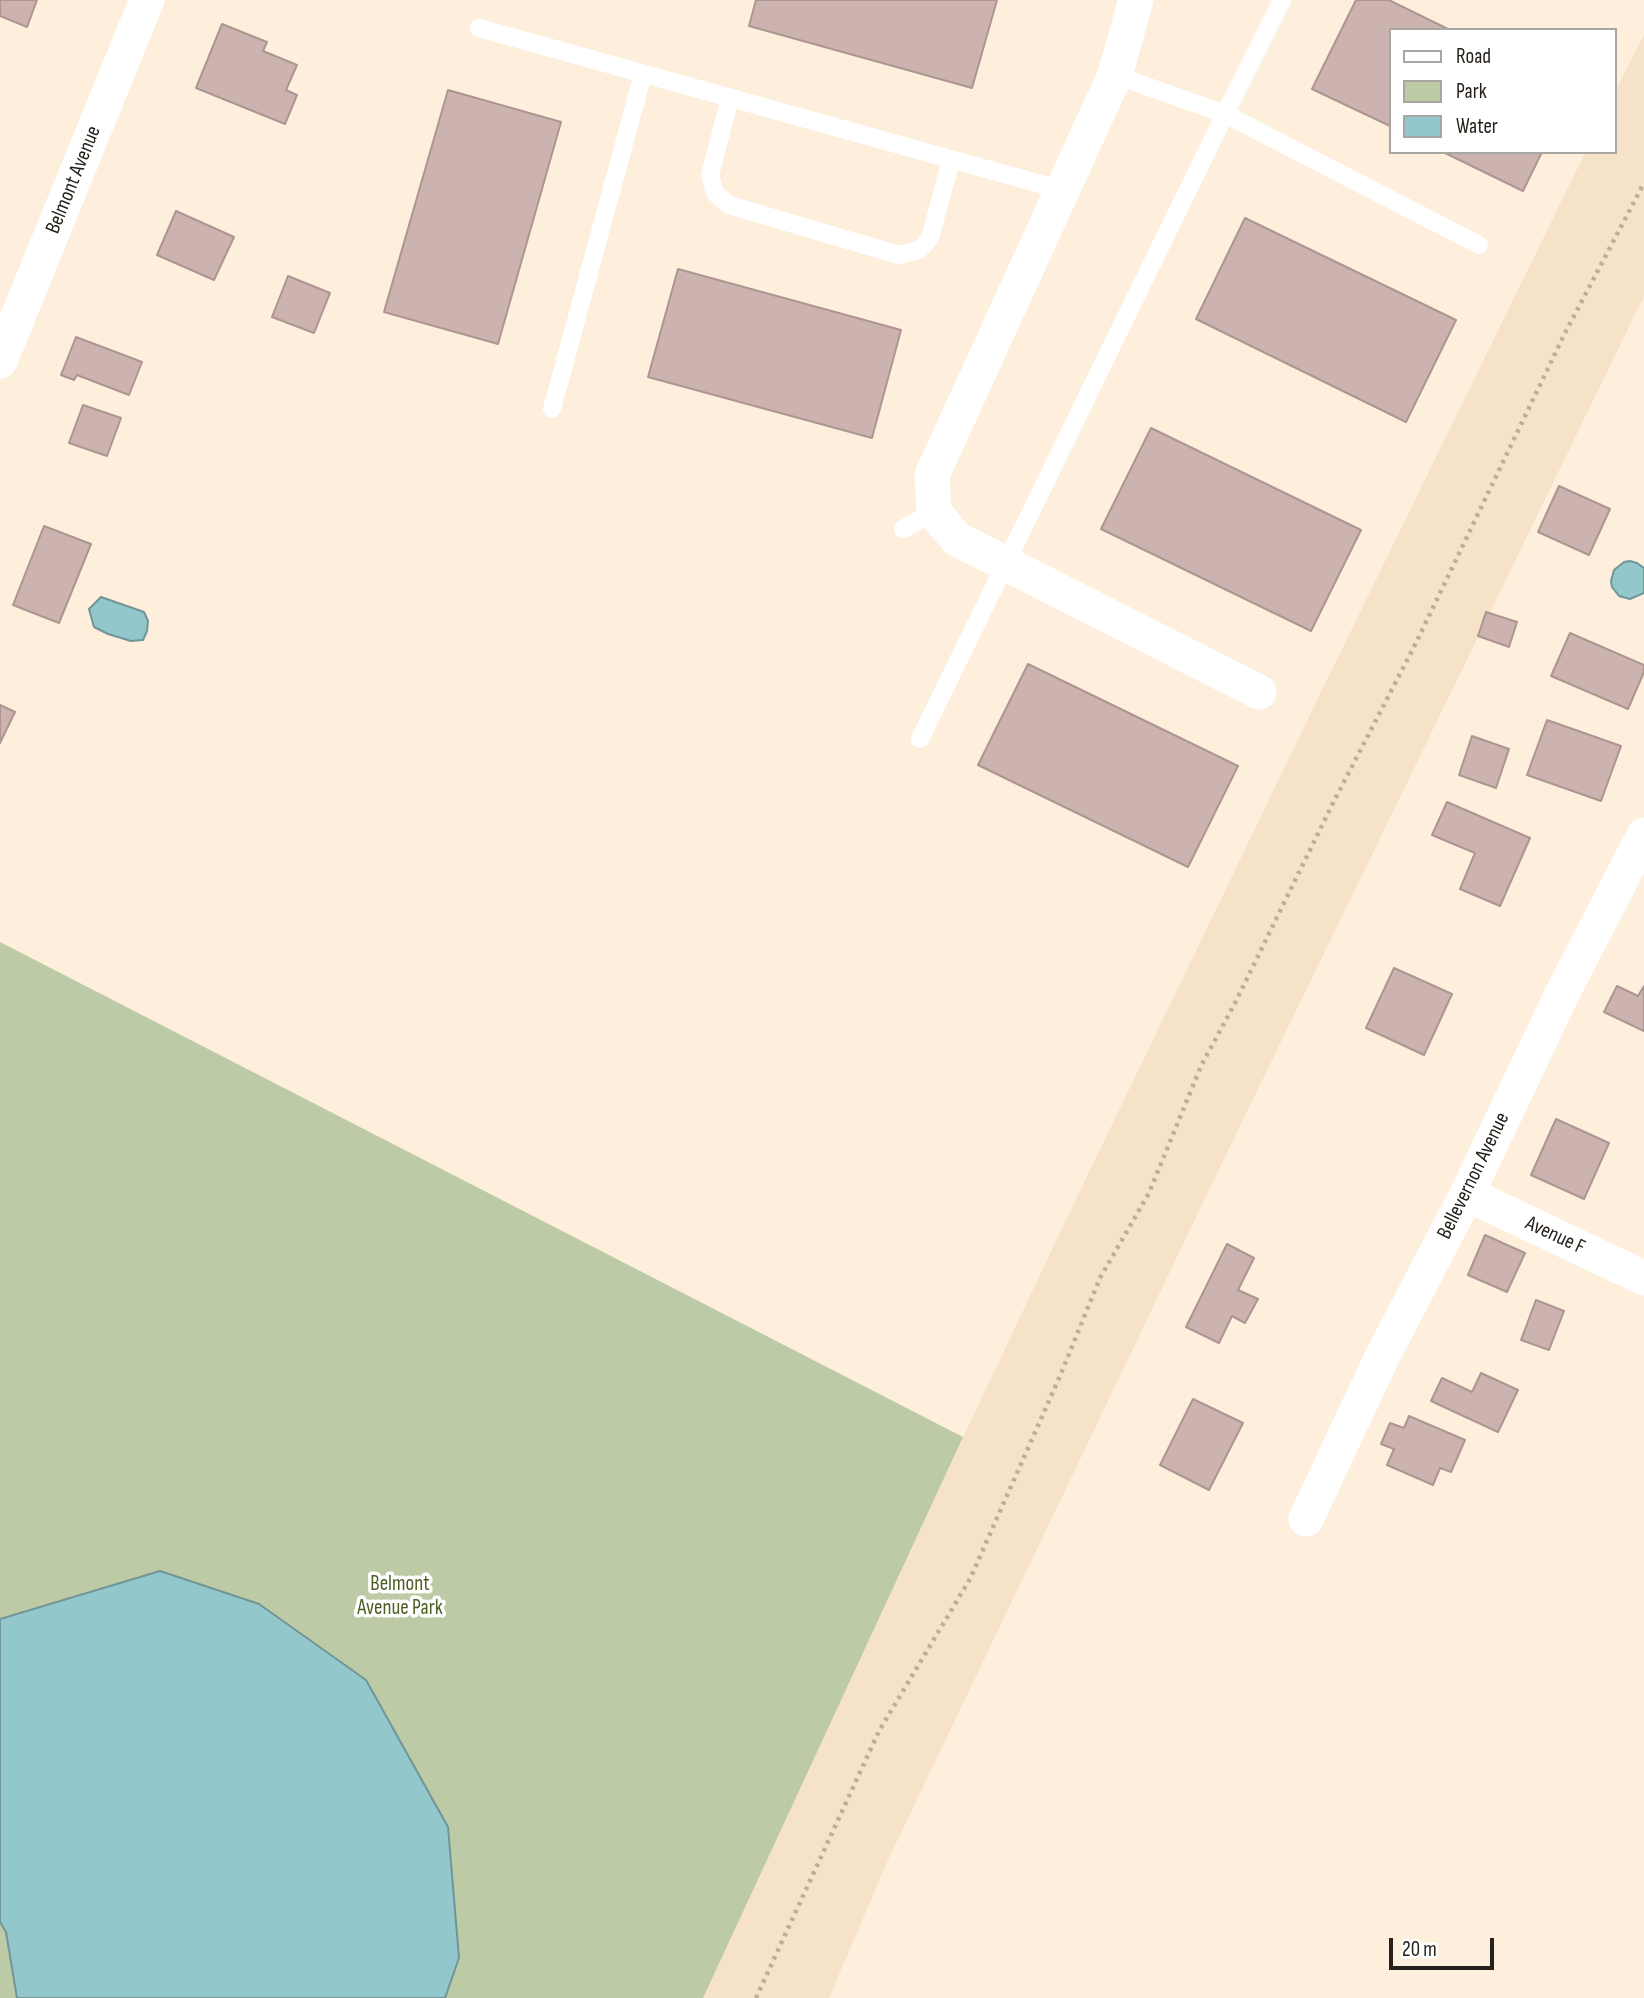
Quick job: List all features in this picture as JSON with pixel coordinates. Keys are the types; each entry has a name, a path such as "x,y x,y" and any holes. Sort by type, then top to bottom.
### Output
{"street":[{"name":"Belmont Avenue","path":"0,361 148,0"},
{"path":"1136,0 1115,75 932,475 934,512 957,540 1259,692"},
{"name":"Bellevernon Avenue","path":"1306,1519 1382,1357 1644,835"},
{"name":"Avenue F","path":"1466,1194 1644,1278"}],"lane":[{"path":"920,739 1282,0"},
{"path":"479,28 1062,190"},
{"path":"552,409 643,74"},
{"path":"1115,75 1225,114 1479,245"},
{"path":"730,98 710,175 715,193 729,205 899,255 919,250 930,238 951,160"},
{"path":"903,529 934,512"}],"path":[{"path":"756,1998 879,1731 970,1579 1060,1376 1100,1278 1149,1193 1201,1066 1415,645 1563,335 1644,183"}],"shaded area":[{"path":"1644,34 1644,296 1223,1161 888,1860 829,1998 698,1998 1063,1226 1584,154 1616,154 1616,90"}],"green space":[{"name":"Belmont Avenue Park","path":"0,942 963,1437 703,1998 0,1998"}],"water":[{"path":"1630,561 1644,568 1644,593 1630,599 1619,596 1611,581 1614,570"},
{"path":"101,597 144,612 148,621 143,640 131,641 94,627 89,609"},
{"path":"160,1571 259,1604 366,1680 448,1827 459,1958 445,1998 17,1998 6,1932 0,1922 0,1619"}],"building":[{"path":"0,0 37,0 27,27 0,16"},
{"path":"756,0 997,0 972,88 749,26"},
{"path":"1356,0 1389,0 1446,28 1388,28 1388,125 1312,89"},
{"path":"222,24 267,42 263,51 297,65 286,90 297,95 285,124 196,88"},
{"path":"448,90 561,122 498,344 384,312"},
{"path":"1447,154 1541,154 1523,191"},
{"path":"176,211 234,237 214,280 157,255"},
{"path":"1245,218 1456,320 1406,422 1196,319"},
{"path":"678,269 901,330 872,438 648,377"},
{"path":"288,276 330,293 314,333 272,317"},
{"path":"76,337 142,362 129,395 77,375 74,380 61,375"},
{"path":"83,405 121,418 107,456 69,443"},
{"path":"1151,428 1361,530 1311,631 1101,529"},
{"path":"1559,486 1610,509 1589,555 1538,532"},
{"path":"44,526 91,544 59,623 13,605"},
{"path":"1486,612 1517,622 1509,647 1478,636"},
{"path":"1570,633 1644,665 1644,672 1628,709 1551,676"},
{"path":"1028,664 1238,766 1188,867 978,765"},
{"path":"0,705 15,712 0,743"},
{"path":"1547,720 1621,746 1601,801 1527,775"},
{"path":"1472,736 1509,749 1496,788 1459,775"},
{"path":"1447,802 1530,838 1500,906 1460,889 1475,853 1432,835"},
{"path":"1394,968 1452,994 1424,1055 1366,1028"},
{"path":"1617,986 1638,996 1644,986 1644,1031 1604,1012"},
{"path":"1556,1119 1609,1143 1584,1199 1531,1175"},
{"path":"1485,1235 1525,1253 1507,1292 1468,1275"},
{"path":"1227,1244 1254,1258 1238,1290 1258,1299 1245,1323 1232,1316 1219,1343 1186,1327"},
{"path":"1536,1300 1564,1311 1549,1350 1521,1340"},
{"path":"1481,1373 1518,1390 1498,1432 1431,1401 1442,1378 1472,1392"},
{"path":"1193,1399 1243,1423 1209,1490 1160,1465"},
{"path":"1409,1416 1465,1440 1451,1472 1440,1468 1433,1485 1387,1465 1394,1449 1381,1444 1390,1423 1404,1428"}]}
